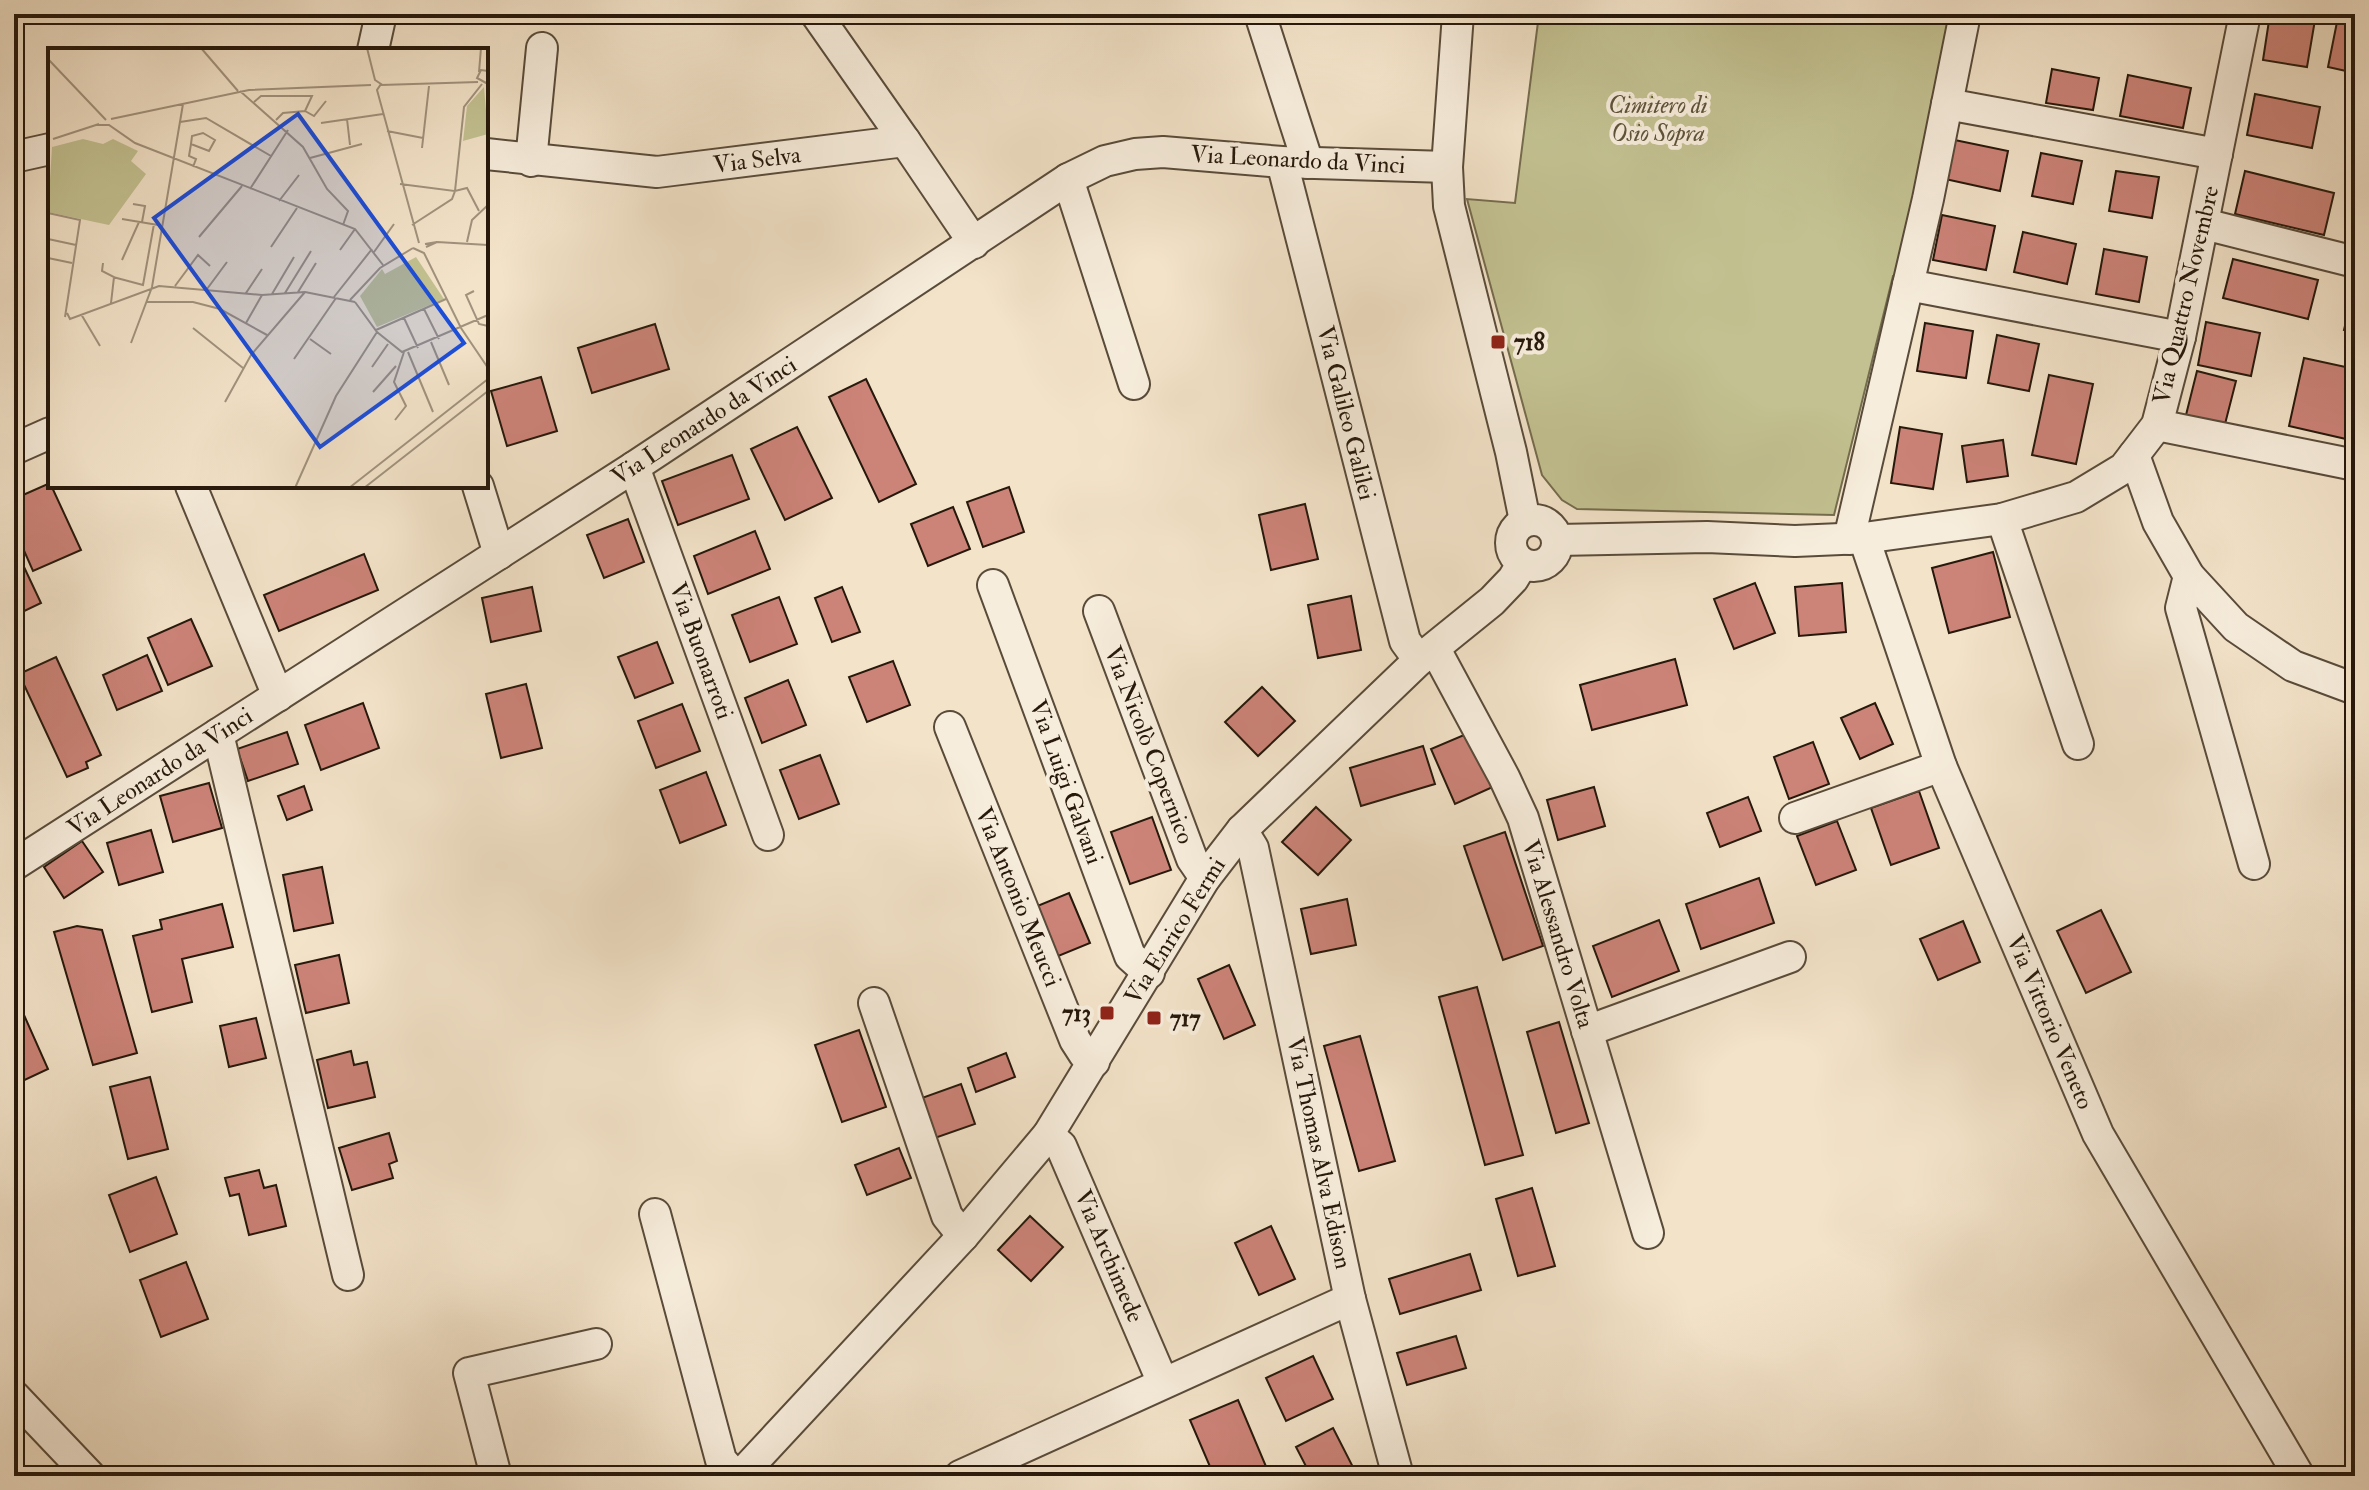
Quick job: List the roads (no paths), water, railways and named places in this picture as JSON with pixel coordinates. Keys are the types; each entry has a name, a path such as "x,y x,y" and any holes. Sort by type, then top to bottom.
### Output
{"street":[{"path":"373,48 381,14"},
{"path":"816,14 974,243"},
{"name":"Via Galileo Galilei","path":"1260,14 1405,641 1427,654"},
{"path":"1458,14 1447,167 1449,206 1511,452 1525,521"},
{"path":"1856,538 1965,14"},
{"name":"Via Quattro Novembre","path":"1558,540 1707,537 1795,541 1856,538 2002,519 2076,497 2124,468 2157,425 2180,337 2245,14"},
{"path":"531,161 542,48"},
{"path":"1947,104 2217,154"},
{"name":"Via Selva","path":"488,154 657,172 905,141"},
{"path":"14,157 48,149"},
{"name":"Via Leonardo da Vinci","path":"14,865 634,467 1068,179 1105,161 1163,152 1295,163 1447,167"},
{"path":"1068,179 1134,384"},
{"path":"2204,224 2284,247 2355,262"},
{"path":"1908,285 2180,337"},
{"path":"2157,425 2355,465"},
{"path":"14,449 48,434"},
{"path":"2134,455 2158,522 2189,576 2236,627 2293,666 2355,689"},
{"name":"Via Buonarroti","path":"634,467 768,835"},
{"path":"192,488 278,696"},
{"path":"479,488 499,554"},
{"path":"2002,519 2078,744"},
{"path":"1537,520 1548,524 1558,540 1556,552 1542,566 1522,564 1510,546 1515,529 1525,521 1537,520"},
{"name":"Via Vittorio Veneto","path":"1856,538 1941,766 2098,1134 2299,1476"},
{"name":"Via Enrico Fermi","path":"738,1476 963,1236 1048,1135 1205,878 1242,830 1427,654 1492,601 1513,579 1522,564"},
{"path":"2189,576 2181,608 2254,864"},
{"name":"Via Luigi Galvani","path":"993,585 1130,956 1149,973"},
{"name":"Via Nicolò Copernico","path":"1099,611 1192,859 1205,878"},
{"name":"Via Alessandro Volta","path":"1427,654 1504,777 1523,818 1648,1233"},
{"name":"Via Antonio Meucci","path":"950,727 1075,1040 1094,1062"},
{"path":"218,734 348,1275"},
{"path":"1795,818 1941,766"},
{"name":"Via Thomas Alva Edison","path":"1242,830 1253,848 1350,1299 1398,1476"},
{"path":"1587,1031 1790,957"},
{"path":"874,1003 947,1216 963,1236"},
{"name":"Via Archimede","path":"1048,1135 1061,1146 1163,1383"},
{"path":"655,1214 721,1460 738,1476"},
{"path":"960,1476 1350,1299"},
{"path":"496,1476 469,1373 596,1344"},
{"path":"14,1396 89,1475"}],"place":[{"name":"718","path":"1498,342"},
{"name":"713","path":"1107,1013"},
{"name":"717","path":"1154,1018"}],"park label":[{"name":"Cimitero di Osio Sopra","path":"1658,119"}]}
